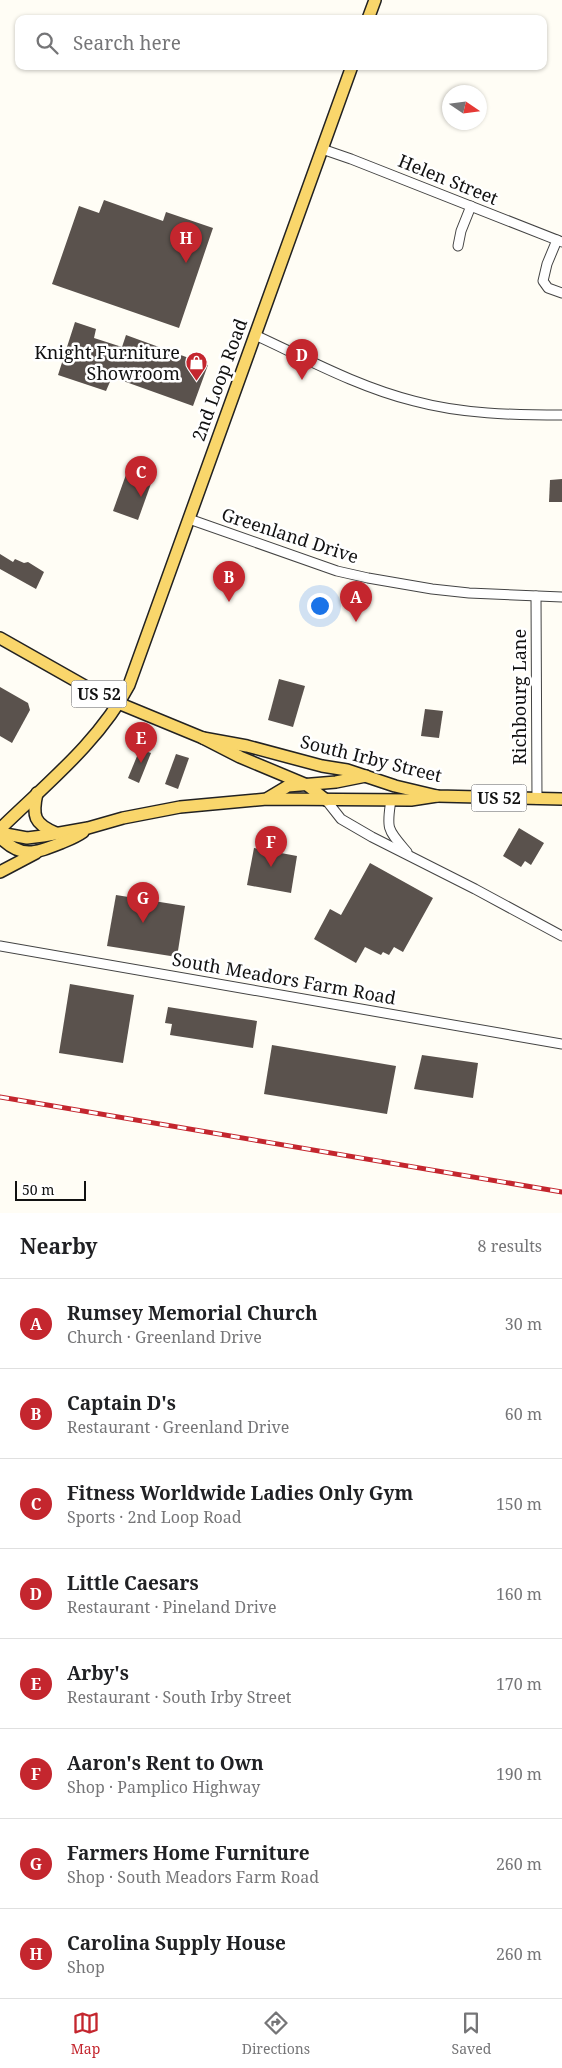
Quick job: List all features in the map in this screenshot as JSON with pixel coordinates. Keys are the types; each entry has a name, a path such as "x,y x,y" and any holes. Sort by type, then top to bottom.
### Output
{"main road":[{"path":"369,15 375,0"},
{"name":"2nd Loop Road","path":"0,829 92,738 119,704 129,685 351,70"},
{"name":"South Irby Street","path":"0,638 119,704 203,738 240,757 307,785 326,800"},
{"name":"South Irby Street","path":"203,738 247,746 368,776 395,786 436,796 562,798"},
{"path":"266,799 288,786 336,782 368,776"},
{"path":"37,793 34,810 36,820 44,828 56,833"},
{"path":"0,835 27,838 88,828 123,818 180,807 266,799 411,800 436,796"},
{"path":"0,872 39,852 81,834 88,828"},
{"path":"0,835 14,848 26,852 39,852"}],"street":[{"name":"Helen Street","path":"322,149 560,241"},
{"path":"458,246 460,231 471,206"},
{"path":"560,241 547,264 543,281 548,288 562,293"},
{"path":"255,335 332,372 412,401 466,411 562,415"},
{"name":"Greenland Drive","path":"189,519 337,571 432,590 562,596"},
{"name":"Richbourg Lane","path":"536,596 537,799"},
{"path":"326,800 341,819 562,936"},
{"path":"391,800 387,823 391,834 411,856"},
{"name":"South Meadors Farm Road","path":"0,946 562,1044"}],"building":[{"path":"104,200 163,221 166,212 213,228 179,328 52,284 79,206 99,213"},
{"path":"75,322 96,329 94,338 122,347 126,335 208,365 193,406 112,377 106,391 58,375"},
{"path":"128,469 153,478 138,520 113,511"},
{"path":"562,479 562,502 549,502 550,480"},
{"path":"0,554 13,562 15,559 24,563 28,562 44,572 36,589 0,569"},
{"path":"279,679 305,686 293,727 268,720"},
{"path":"0,687 28,703 30,710 12,743 0,736"},
{"path":"425,709 443,711 439,738 421,736"},
{"path":"140,749 151,753 139,783 128,778"},
{"path":"176,754 189,758 178,789 165,784"},
{"path":"519,828 544,843 531,865 525,861 521,867 503,856"},
{"path":"254,848 297,856 291,893 247,885"},
{"path":"370,863 433,898 403,952 394,947 389,955 383,952 381,955 365,947 356,963 314,939 330,909 341,915"},
{"path":"116,895 185,906 177,957 107,946"},
{"path":"70,984 134,995 123,1063 59,1053"},
{"path":"168,1007 257,1021 253,1048 170,1035 172,1024 165,1023"},
{"path":"272,1045 396,1066 387,1114 264,1094"},
{"path":"422,1055 478,1063 473,1098 414,1089"}],"railway":[{"path":"0,1097 562,1192"}],"place":[{"name":"Carolina Supply House","path":"186,263"},
{"name":"Little Caesars","path":"302,380"},
{"name":"Knight Furniture Showroom","path":"196,382"},
{"name":"Fitness Worldwide Ladies Only Gym","path":"141,497"},
{"name":"Captain D's","path":"229,602"},
{"name":"Rumsey Memorial Church","path":"356,622"},
{"name":"Arby's","path":"141,763"},
{"name":"Aaron's Rent to Own","path":"271,867"},
{"name":"Farmers Home Furniture","path":"143,923"}]}
